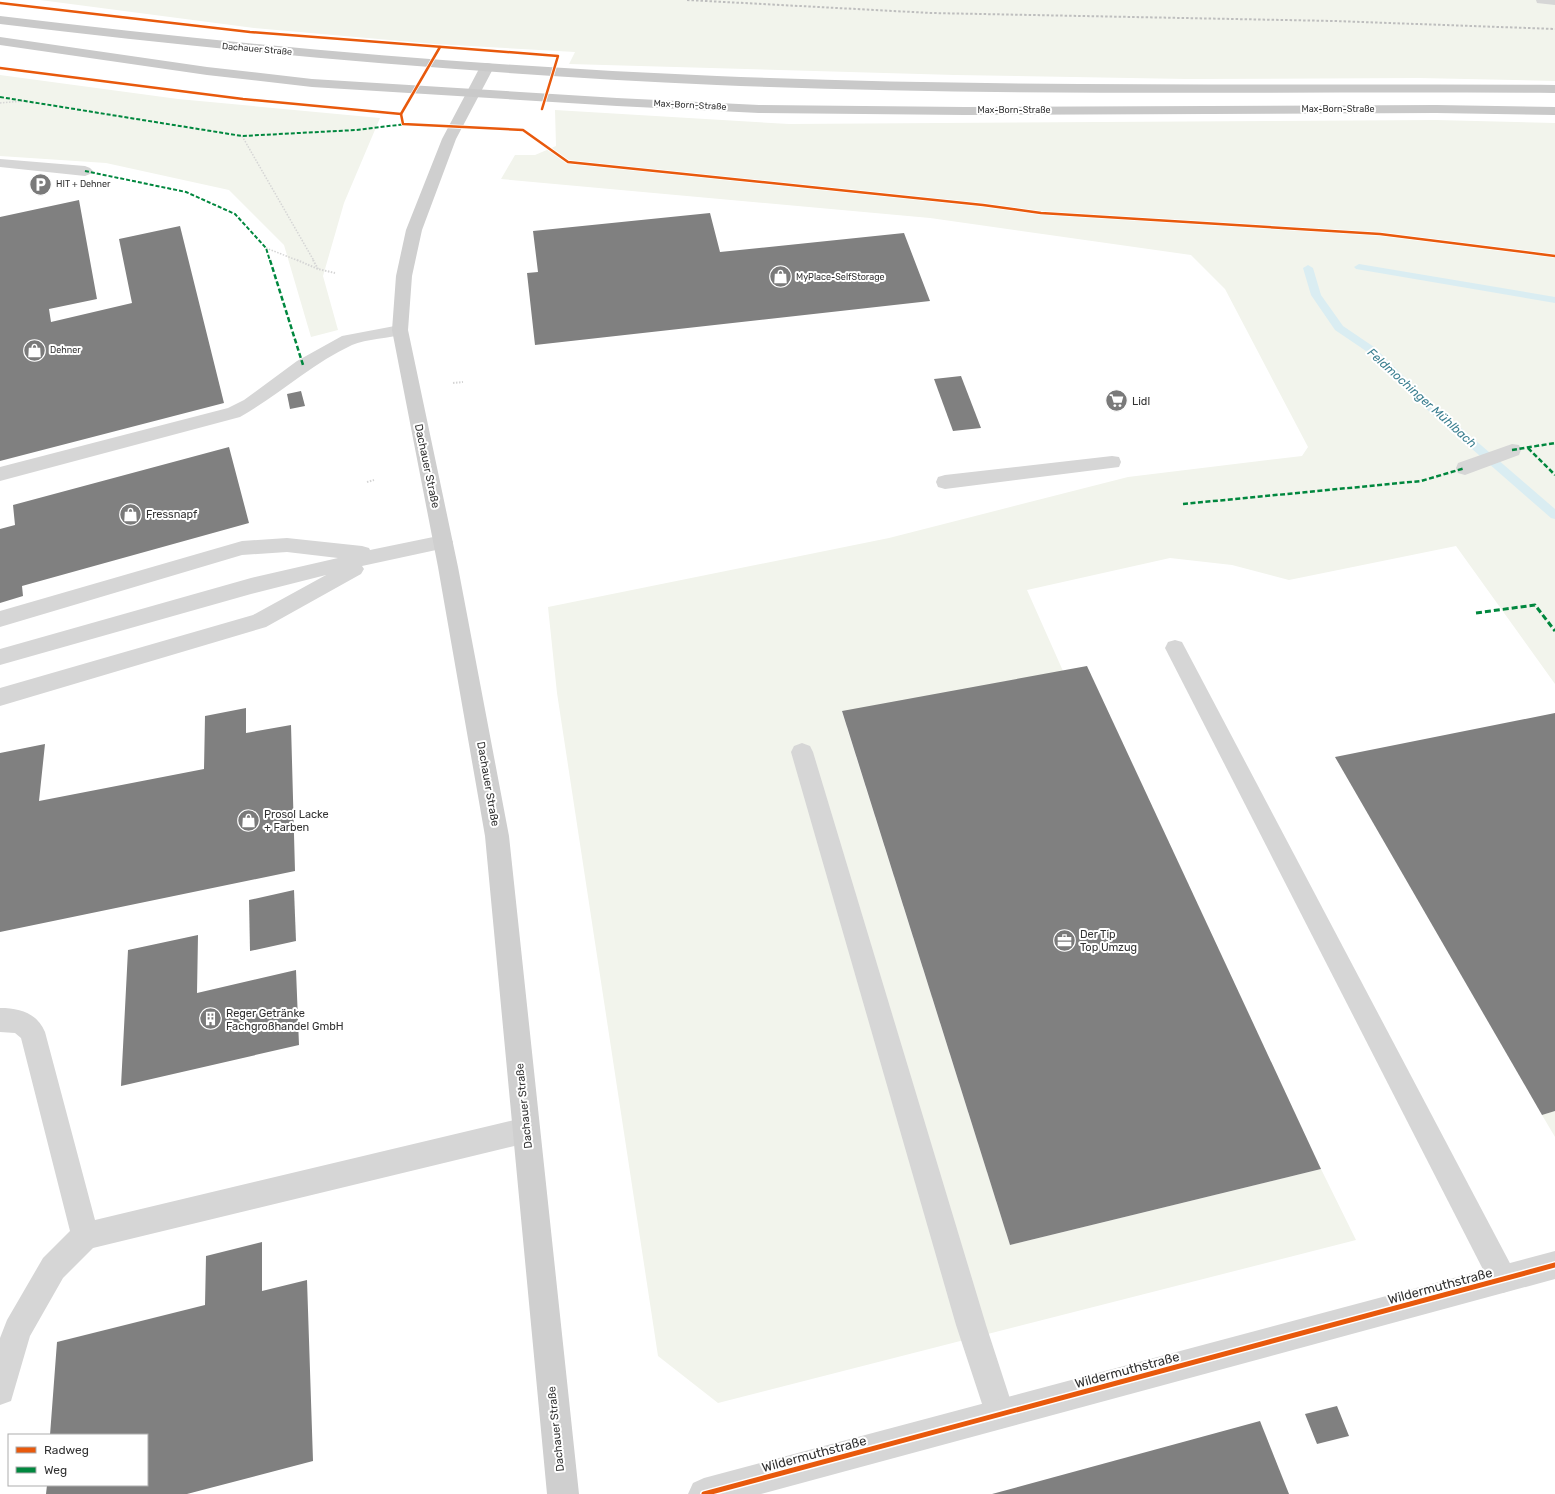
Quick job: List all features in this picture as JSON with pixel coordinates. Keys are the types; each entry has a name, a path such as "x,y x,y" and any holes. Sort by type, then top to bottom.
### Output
{"main road":[{"name":"Dachauer Straße","path":"0,20 232,47 486,67 449,139 410,244 404,276 400,330 443,542 497,836 563,1494"},
{"path":"0,41 207,71 312,83 473,93"},
{"name":"Max-Born-Straße","path":"486,67 753,82 960,87 1555,89"},
{"name":"Max-Born-Straße","path":"473,93 759,109 965,111 1436,109 1555,111"}],"street":[{"path":"1542,0 1555,1"},
{"path":"0,163 85,170"},
{"path":"0,474 234,413 250,404 303,365 348,340 400,330"},
{"path":"1465,468 1512,450"},
{"path":"945,482 1112,462"},
{"path":"0,657 251,586 379,555 443,542"},
{"path":"0,619 242,548 287,546 379,555"},
{"path":"0,697 259,621 379,555"},
{"path":"1175,648 1503,1279"},
{"path":"802,752 969,1317 1000,1414"},
{"path":"0,1020 14,1020 25,1023 32,1032 84,1236"},
{"path":"0,1390 17,1330 53,1268 84,1236 527,1130"},
{"name":"Wildermuthstraße","path":"704,1494 1555,1265"}],"path":[{"path":"0,103 23,101"},
{"path":"242,136 318,269"},
{"path":"266,248 334,274"},
{"path":"453,383 462,382"},
{"path":"367,482 374,480"}],"shaded area":[{"path":"40,0 1555,0 1555,81 1419,78 1187,79 955,75 569,64 575,52 435,44 254,28"},
{"path":"0,75 178,99 380,118 344,203 323,276 338,330 311,337 284,245 229,190 106,163 0,156"},
{"path":"555,110 789,124 1436,120 1555,123 1555,684 1456,546 1289,580 1232,565 1170,558 1027,590 1063,671 842,712 1010,1245 1321,1169 1356,1240 718,1403 658,1356 557,693 548,607 889,538 1128,477 1302,456 1308,447 1225,289 1191,255 930,218 501,179 515,155 535,155 556,146"},
{"path":"1555,1111 1555,1137 1542,1115"}],"building":[{"path":"79,200 97,299 49,309 51,322 132,303 119,239 180,226 224,403 0,461 0,217"},
{"name":"MyPlace-SelfStorage","path":"710,213 720,252 904,233 930,301 535,345 527,273 538,272 533,231"},
{"path":"961,376 981,428 953,431 934,379"},
{"path":"301,391 305,406 290,409 287,394"},
{"name":"Fressnapf","path":"229,447 249,523 22,586 23,596 0,603 0,529 15,525 13,505"},
{"name":"Der Tip Top Umzug","path":"1087,666 1321,1169 1010,1245 842,711"},
{"path":"246,708 246,733 291,725 295,871 0,932 0,753 45,744 39,801 204,769 205,716"},
{"path":"1555,713 1555,1111 1542,1115 1335,757"},
{"path":"294,890 296,941 250,951 249,900"},
{"name":"Reger Getränke Fachgroßhandel GmbH","path":"198,935 197,993 296,970 299,1045 121,1086 128,950"},
{"path":"262,1242 262,1291 307,1280 313,1461 187,1494 46,1494 47,1486 148,1486 148,1434 50,1434 57,1342 205,1305 206,1256"},
{"path":"1337,1406 1349,1436 1317,1444 1305,1414"},
{"path":"1260,1421 1289,1494 992,1494"}],"waterway":[{"path":"1359,267 1555,300"},
{"name":"Feldmochinger Mühlbach","path":"1308,268 1316,295 1339,328 1370,349 1419,397 1555,515"}],"railway":[{"path":"687,0 931,13 1334,21 1555,29"}],"marked path":[{"path":"0,97 242,136 356,130 406,124"},
{"path":"85,171 186,192 235,214 266,248 303,365"},
{"path":"1512,450 1555,443"},
{"path":"1528,448 1555,475"},
{"path":"1183,504 1421,481 1465,468"},
{"path":"1476,613 1535,605 1555,631"}],"cycle path":[{"path":"0,3 250,32 558,56 542,109"},
{"path":"401,114 440,47"},
{"path":"0,68 243,99 401,114 403,124 523,130 568,162 983,205 1041,213 1380,234 1555,256"},
{"path":"704,1494 1555,1265"}],"place":[{"name":"HIT + Dehner","path":"41,184"},
{"name":"MyPlace-SelfStorage","path":"780,277"},
{"name":"Dehner","path":"34,350"},
{"name":"Lidl","path":"1117,401"},
{"name":"Fressnapf","path":"130,514"},
{"name":"Prosol Lacke + Farben","path":"249,820"},
{"name":"Der Tip Top Umzug","path":"1064,940"},
{"name":"Reger Getränke Fachgroßhandel GmbH","path":"211,1019"}]}
